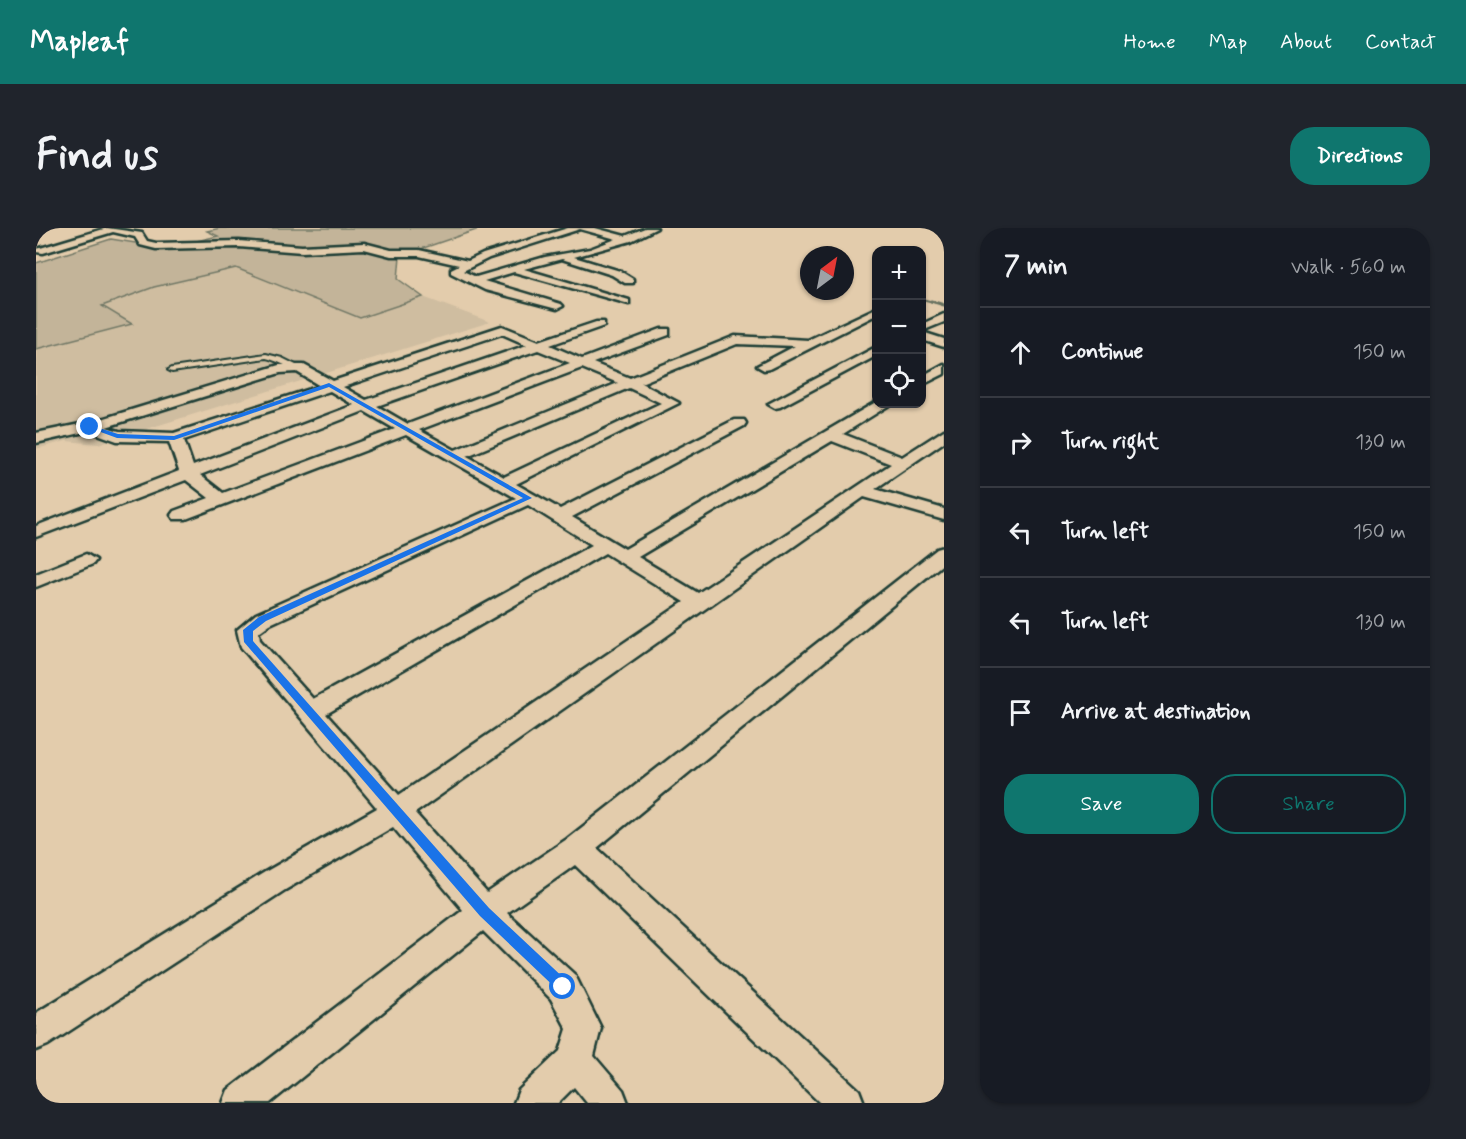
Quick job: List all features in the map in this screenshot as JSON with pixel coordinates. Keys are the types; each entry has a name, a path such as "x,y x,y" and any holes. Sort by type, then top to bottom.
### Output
{"street":[{"path":"557,306 512,296 456,271 467,264 578,228"},
{"path":"584,228 628,239"},
{"path":"474,281 534,263 592,251 653,228"},
{"path":"40,251 115,229 139,236 143,243 156,246 239,244 302,249 364,246 391,253 419,253 467,264"},
{"path":"524,244 616,273 629,281"},
{"path":"534,263 556,268"},
{"path":"513,269 625,302"},
{"path":"567,271 601,279"},
{"path":"764,366 872,313"},
{"path":"926,326 944,317"},
{"path":"859,319 872,323"},
{"path":"36,532 366,405 540,347 600,324"},
{"path":"90,427 117,436 174,438 329,385 502,330 629,382 672,403 670,406 503,484"},
{"path":"180,515 665,332"},
{"path":"926,338 944,343"},
{"path":"453,456 735,340 807,343"},
{"path":"775,404 872,353"},
{"path":"36,438 90,427 279,369 299,368 529,498 698,602"},
{"path":"926,378 944,368"},
{"path":"626,556 877,408"},
{"path":"558,517 739,423"},
{"path":"831,435 904,463"},
{"path":"36,1033 275,881 396,811 698,602 943,437"},
{"path":"174,438 188,473 220,499"},
{"path":"862,491 944,515"},
{"path":"529,498 263,619 248,630 249,642 484,912 563,987 584,1028 575,1061 532,1103"},
{"path":"309,712 606,545"},
{"path":"242,1103 484,912 577,848 944,553"},
{"path":"36,581 86,560"},
{"path":"577,848 846,1103"},
{"path":"575,1061 610,1103"}],"lane":[{"path":"172,370 266,356 280,358 299,368"}],"shaded area":[{"path":"220,228 482,228 400,256 398,279 423,297 360,318 236,268 154,287 102,306 132,324 36,349 36,263 111,239 166,248 218,236 207,231"},
{"path":"236,268 360,318 423,297 490,322 98,444 66,441 36,449 36,349 131,324 101,306 154,287"}],"waterway":[{"path":"926,300 937,303"},
{"path":"931,301 944,305"}],"route":[{"path":"90,427 117,436 174,438 329,385 529,498 263,619 248,630 249,642 484,912 563,987"}]}
